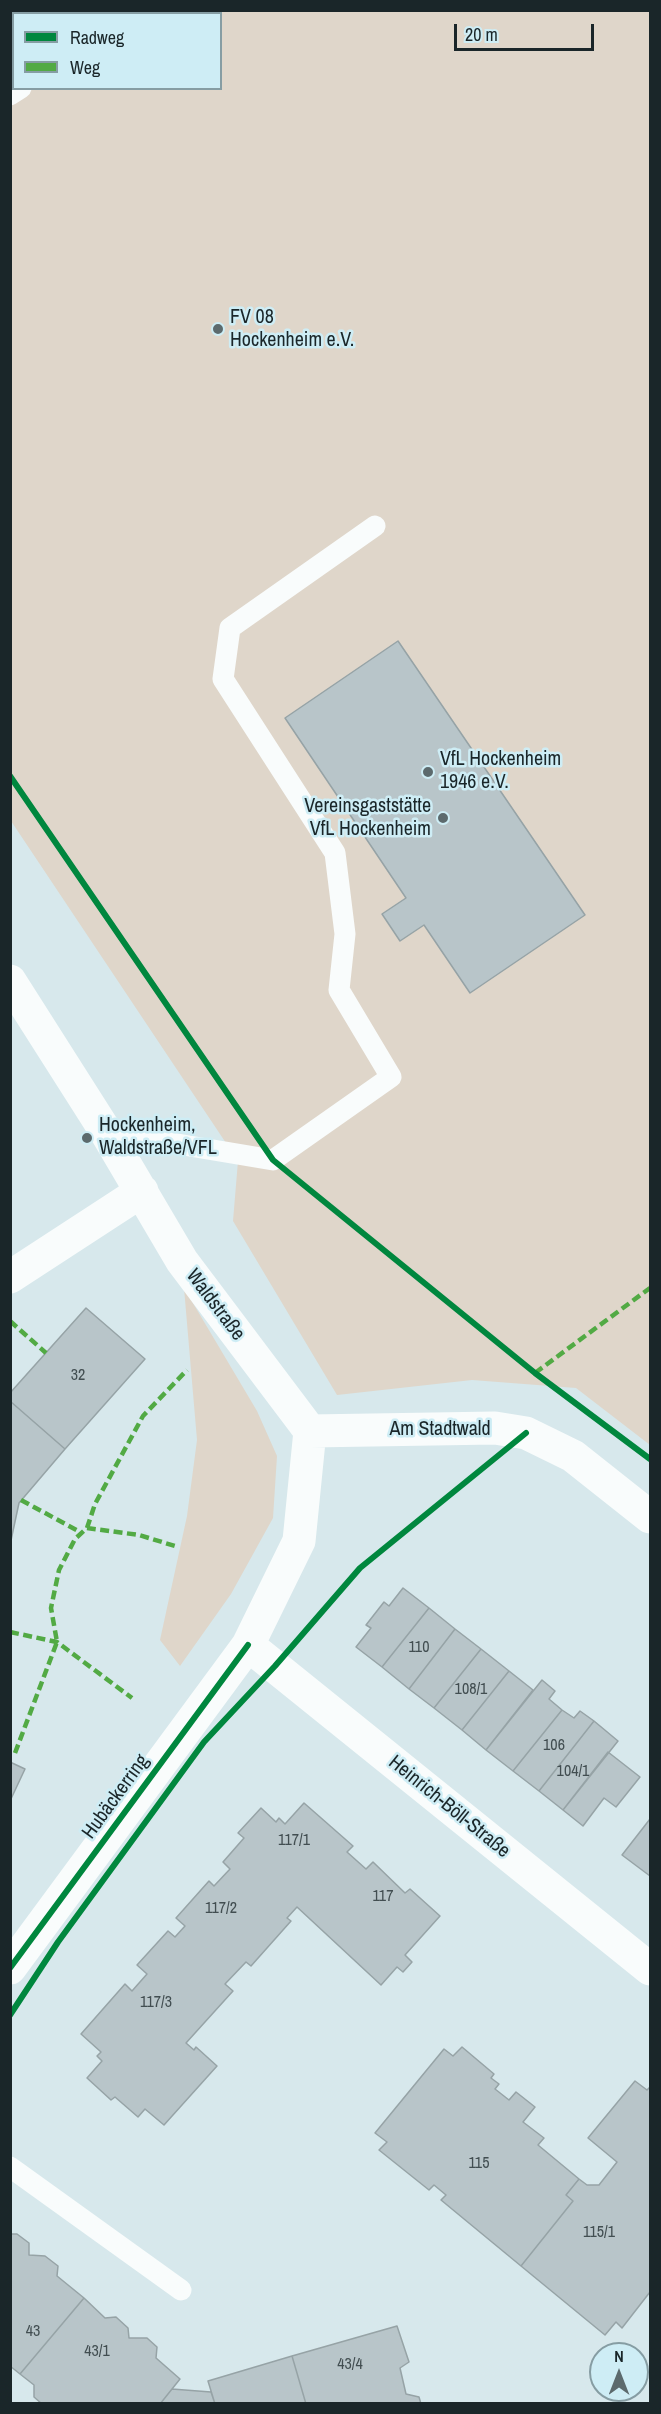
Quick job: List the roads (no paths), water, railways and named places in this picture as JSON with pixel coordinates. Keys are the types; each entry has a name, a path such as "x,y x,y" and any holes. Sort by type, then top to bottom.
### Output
{"street":[{"name":"Waldstraße","path":"10,981 106,1132 182,1261 310,1431"},
{"path":"10,1277 142,1191"},
{"name":"Am Stadtwald","path":"310,1431 495,1428 526,1433 573,1456 651,1517"},
{"path":"248,1646 299,1541 310,1431"},
{"name":"Hubäckerring","path":"10,1968 248,1646"},
{"name":"Heinrich-Böll-Straße","path":"248,1646 651,1970"}],"lane":[{"path":"106,1132 273,1160 391,1077 339,990 345,934 335,853 223,679 230,628 375,526"},
{"path":"10,2167 181,2290"}],"place":[{"name":"FV 08 Hockenheim e.V.","path":"218,329"},
{"name":"VfL Hockenheim 1946 e.V.","path":"428,772"},
{"name":"Vereinsgaststätte VfL Hockenheim","path":"443,818"},
{"name":"Hockenheim, Waldstraße/VFL","path":"87,1138"}]}
